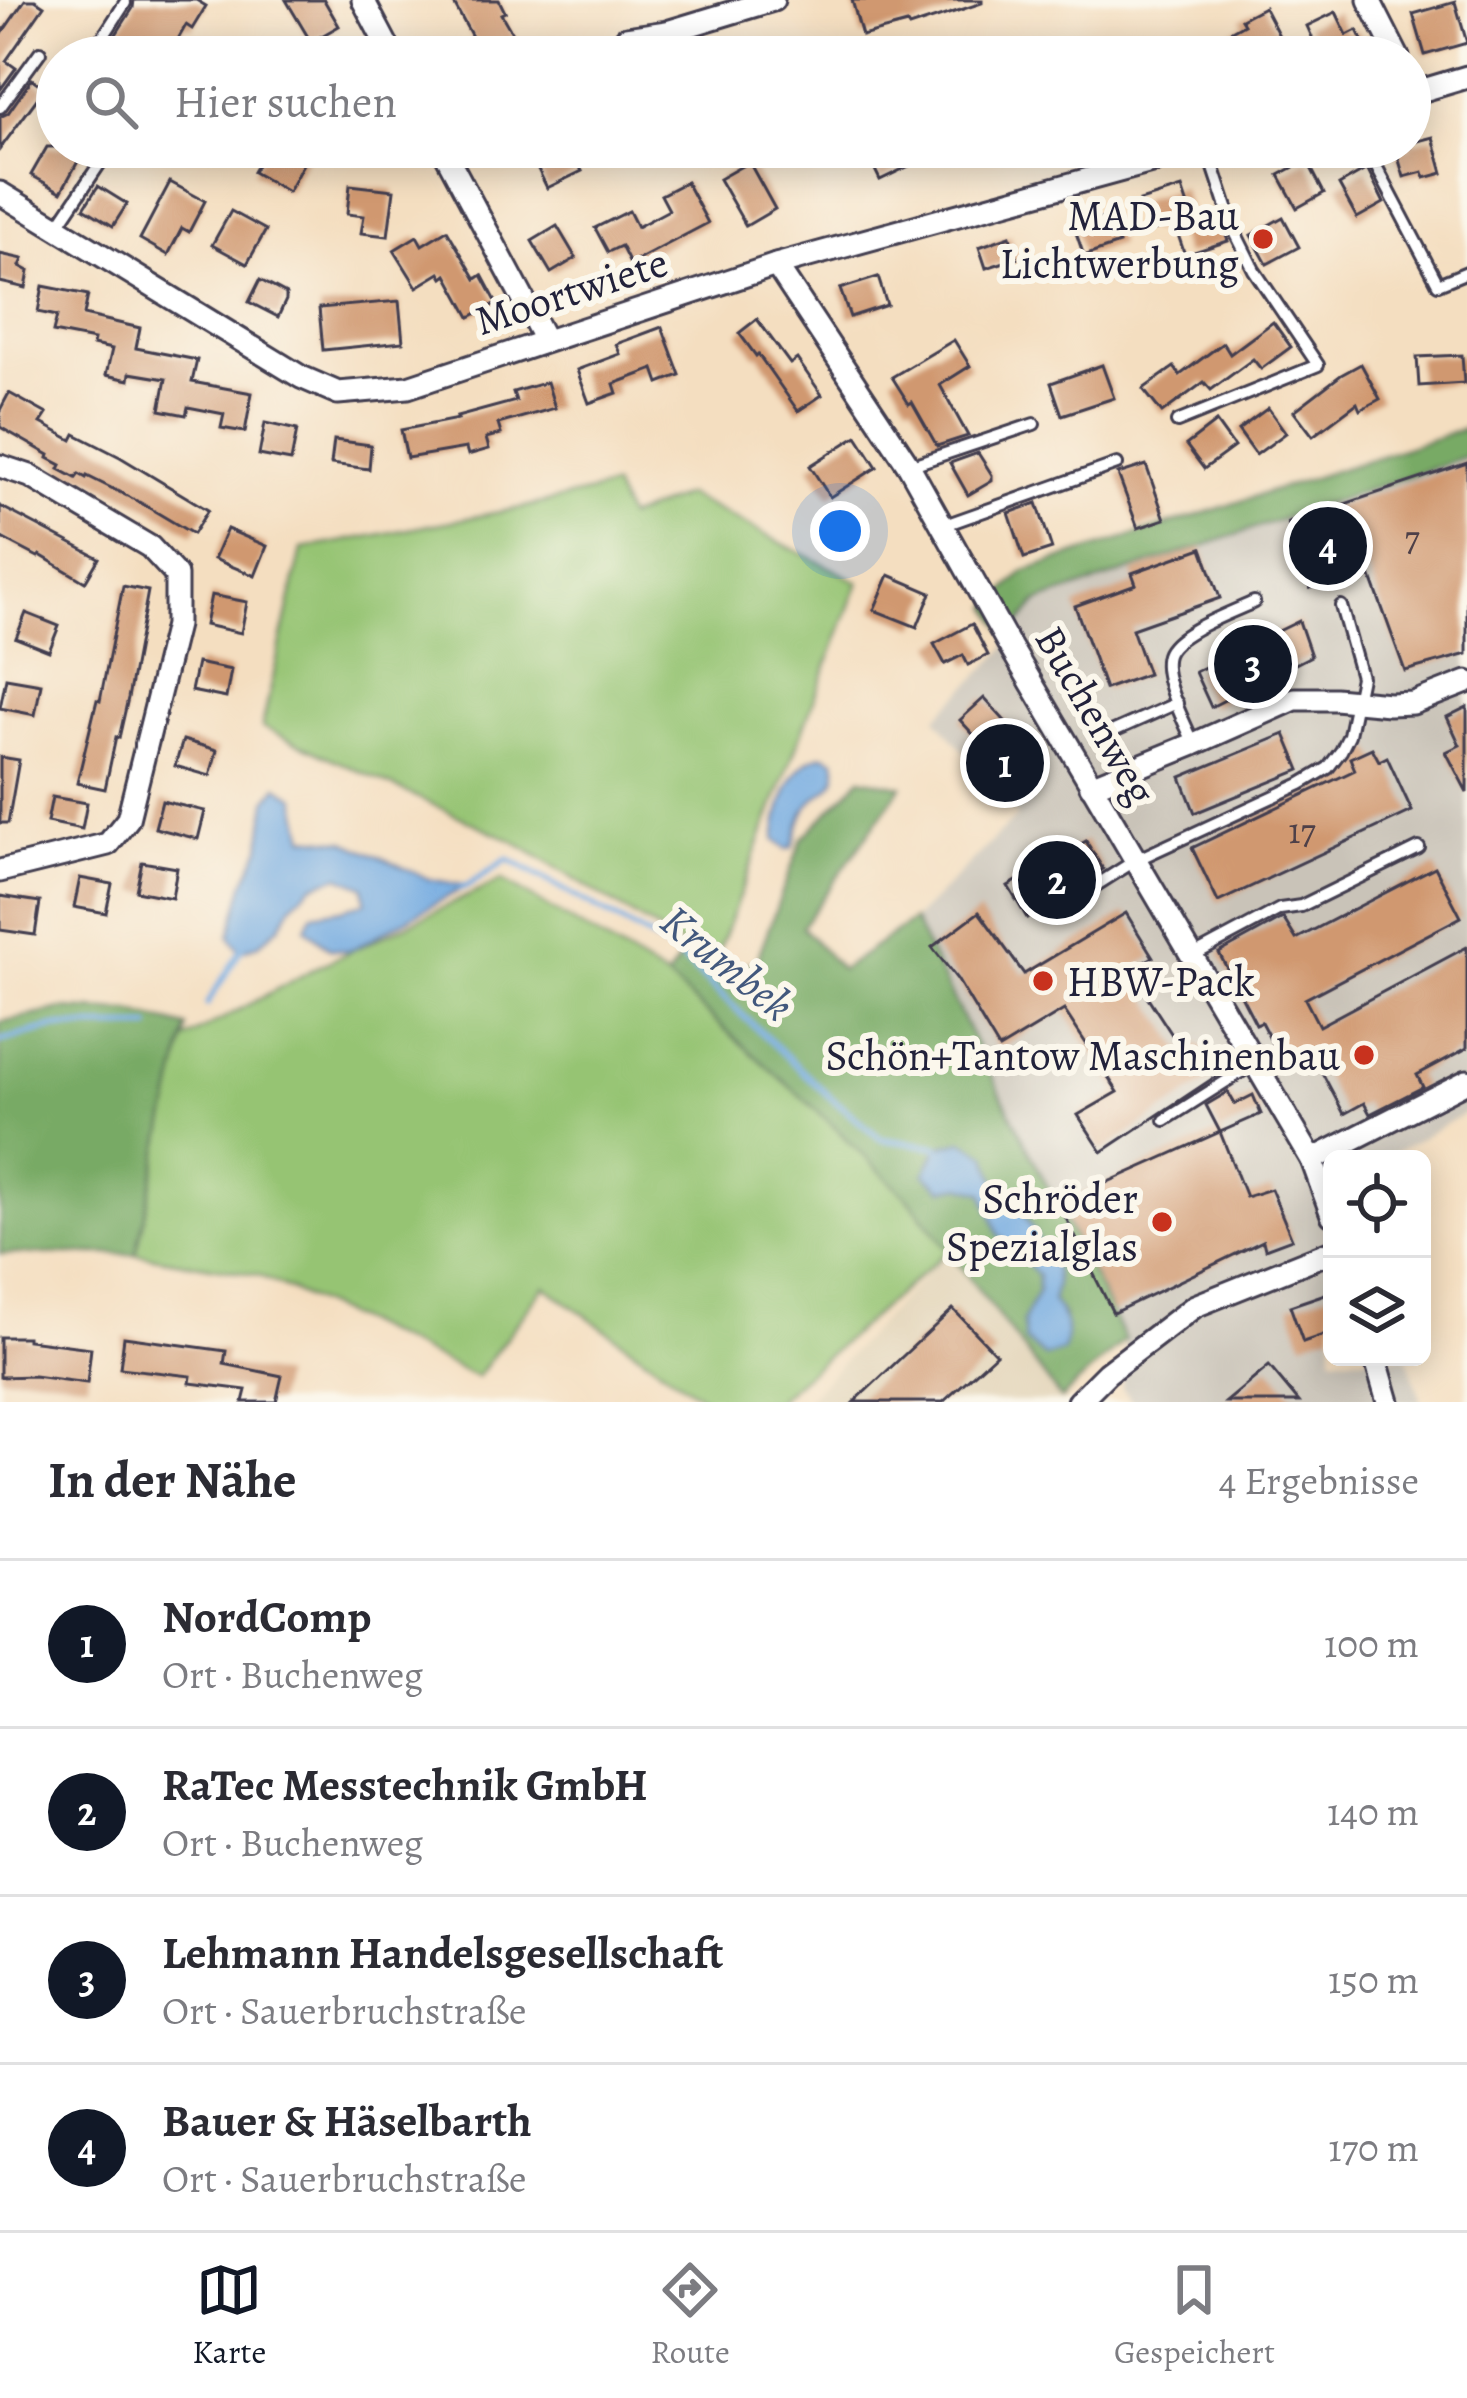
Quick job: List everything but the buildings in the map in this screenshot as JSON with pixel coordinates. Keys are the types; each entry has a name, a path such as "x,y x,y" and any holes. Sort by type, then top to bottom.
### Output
{"street":[{"path":"362,0 382,36"},
{"path":"640,36 772,0"},
{"path":"1369,0 1387,36"},
{"path":"1431,84 1467,77"},
{"path":"453,168 545,340"},
{"name":"Moortwiete","path":"0,193 302,377 338,393 408,387 776,265 1129,168"},
{"name":"Buchenweg","path":"776,265 909,466 1312,1160 1323,1190"},
{"path":"0,466 30,476 150,547 176,575 176,625 128,819 108,844 0,871"},
{"path":"1091,786 1295,699 1413,703 1467,682"},
{"path":"1312,1160 1467,1081"},
{"path":"1078,1402 1107,1373 1195,1306 1323,1255"},
{"path":"1378,1366 1388,1402"}],"lane":[{"path":"104,36 125,3"},
{"path":"0,107 36,58"},
{"path":"57,227 97,168"},
{"path":"1177,422 1318,365 1254,269 1235,232 1213,168"},
{"path":"1377,168 1438,284 1467,272"},
{"path":"909,466 1034,424"},
{"path":"942,526 1118,464"},
{"path":"1194,744 1166,671 1166,657 1173,644 1254,602"},
{"path":"1046,917 1136,860 1328,768 1349,735 1360,677 1341,606"},
{"path":"1107,734 1177,703"},
{"path":"1192,956 1280,909 1300,906 1419,848"},
{"path":"1165,1120 1255,1063"}],"shaded area":[{"path":"1467,456 1467,1112 1400,1150 1323,1150 1323,1366 1410,1366 1422,1402 1132,1402 1122,1388 1125,1340 913,920 1017,816 936,718 1004,650 1008,638 1038,602"},
{"path":"949,1250 1061,1399 804,1402"}],"green space":[{"path":"1467,428 1467,456 1038,602 1008,638 990,606 1025,571"},
{"path":"613,487 627,518 686,495 859,582 713,965 513,841 262,727 302,549"},
{"path":"861,778 902,786 802,927 841,970 913,920 1125,1340 1061,1399 911,1201 667,978 683,954 715,969 756,962 802,839","holes":["962,1186 998,1188 1022,1211 1054,1269 1052,1301 1064,1316 1023,1322 1038,1291 1038,1276 1000,1235 983,1192"]},
{"path":"502,880 667,978 820,1113 911,1201 949,1250 774,1402 709,1402 544,1286 477,1377 258,1275 136,1254 184,1040 317,967"},
{"path":"63,1009 131,1012 187,1027 136,1254 0,1254 0,1022"}],"water":[{"path":"825,755 835,760 836,778 806,809 792,848 786,849 775,840 788,788 803,765"},
{"path":"278,786 296,798 305,837 345,841 429,879 467,886 349,951 330,949 306,928 312,914 366,902 364,886 339,876 313,885 293,903 279,927 240,952 230,936 245,881 261,847 267,800"},
{"path":"963,1141 987,1155 998,1188 1022,1211 1054,1269 1052,1301 1066,1330 1063,1351 1045,1357 1025,1341 1023,1322 1038,1291 1038,1276 999,1235 983,1192 962,1186 943,1189 925,1174 938,1147"}],"waterway":[{"name":"Krumbek","path":"459,888 508,859 675,952 881,1139 938,1147"},
{"name":"Krumbek","path":"207,1004 243,947"},
{"name":"Krumbek","path":"0,1041 55,1027 150,1027"}],"place":[{"name":"MAD-Bau Lichtwerbung","path":"1263,239"},
{"name":"Bauer & Häselbarth","path":"1328,546"},
{"name":"Lehmann Handelsgesellschaft","path":"1253,664"},
{"name":"NordComp","path":"1005,763"},
{"name":"RaTec Messtechnik GmbH","path":"1057,880"},
{"name":"HBW-Pack","path":"1043,981"},
{"name":"Schön+Tantow Maschinenbau","path":"1364,1055"},
{"name":"Schröder Spezialglas","path":"1162,1222"}]}
